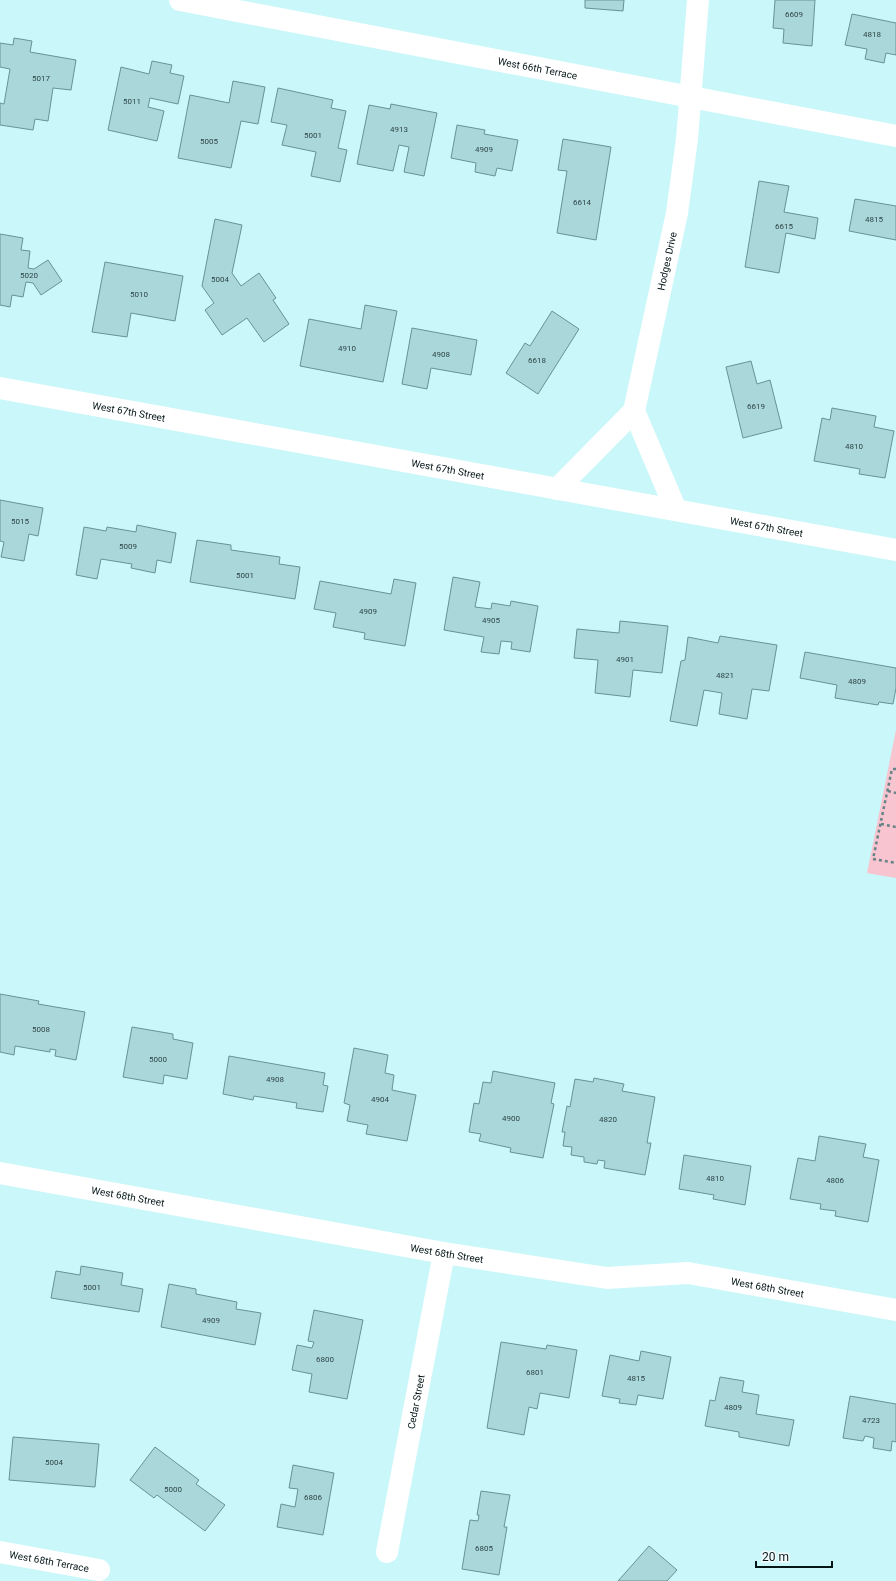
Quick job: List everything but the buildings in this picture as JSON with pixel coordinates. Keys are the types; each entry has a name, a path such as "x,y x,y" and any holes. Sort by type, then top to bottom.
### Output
{"street":[{"name":"West 66th Terrace","path":"180,0 896,136"},
{"name":"Hodges Drive","path":"634,411 676,213 687,139 698,0"},
{"name":"West 67th Street","path":"0,388 896,550"},
{"path":"558,489 634,411 676,510"},
{"name":"West 68th Street","path":"0,1173 444,1253 608,1278 688,1273 896,1310"},
{"name":"Cedar Street","path":"387,1552 444,1253"},
{"name":"West 68th Terrace","path":"0,1552 99,1570"}],"path":[{"path":"896,769 892,769 873,859 896,863"},
{"path":"888,792 896,793"},
{"path":"881,824 896,827"}],"shaded area":[{"path":"896,730 896,878 867,873"}]}
